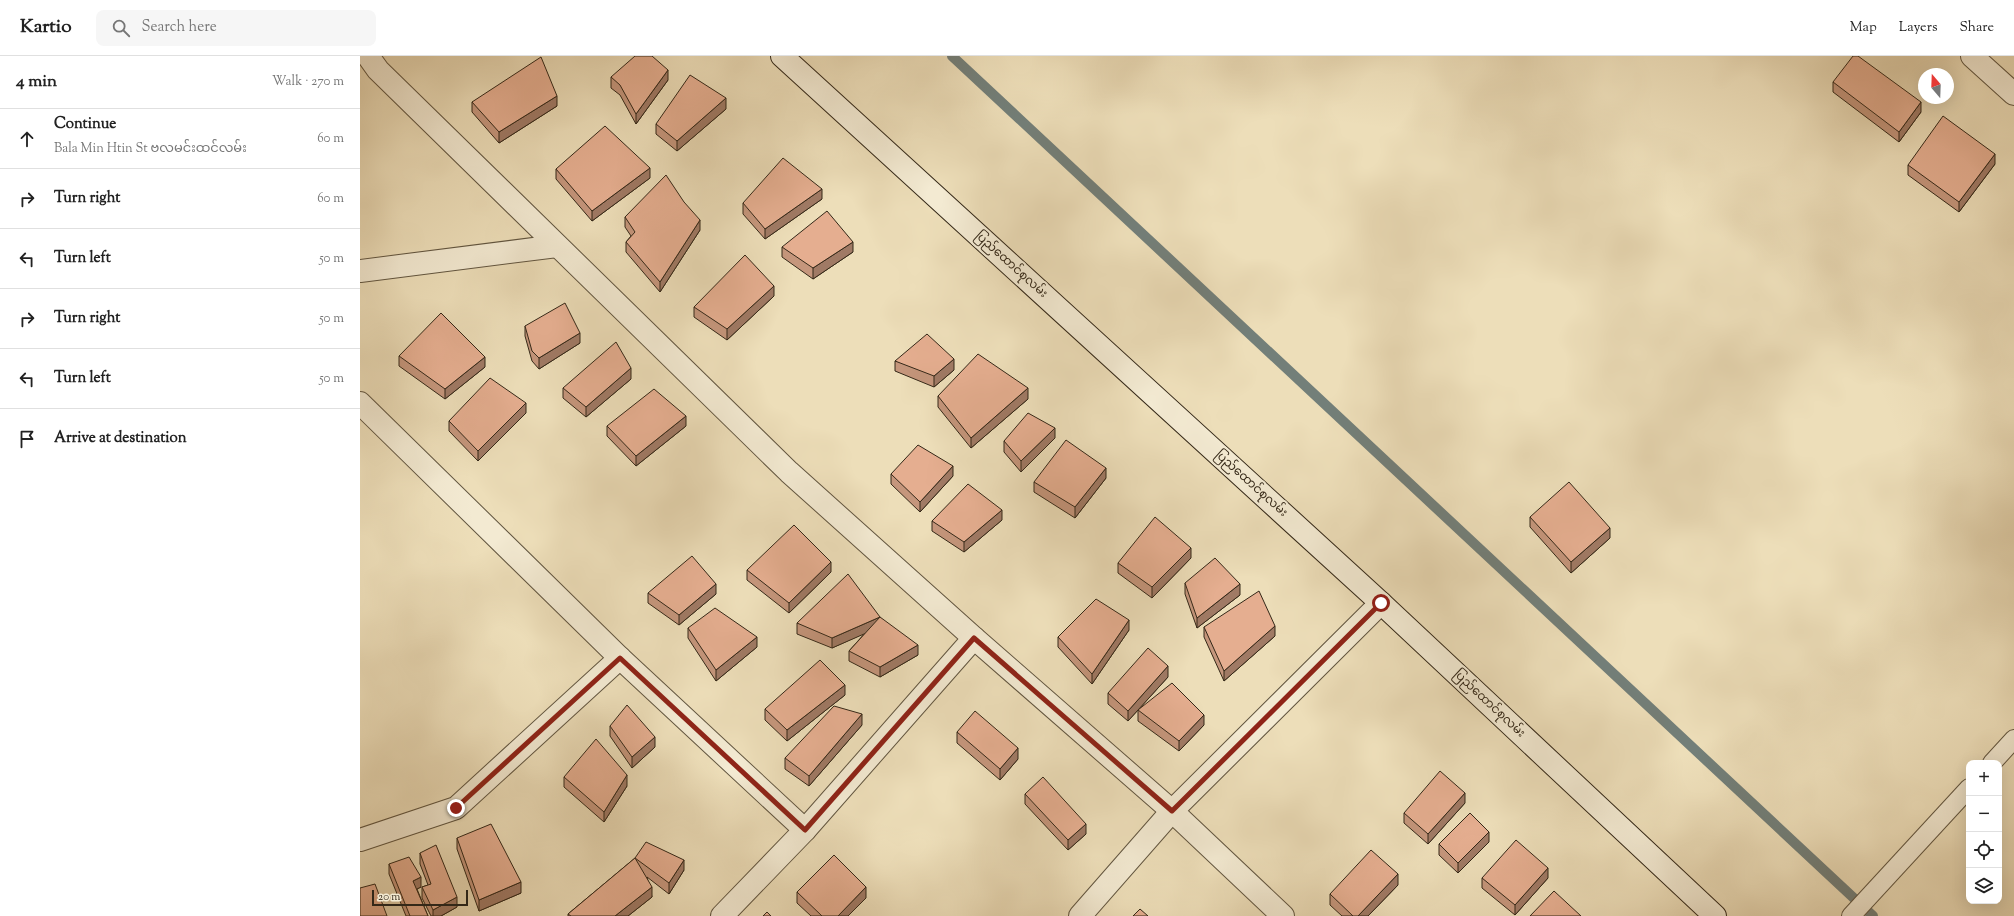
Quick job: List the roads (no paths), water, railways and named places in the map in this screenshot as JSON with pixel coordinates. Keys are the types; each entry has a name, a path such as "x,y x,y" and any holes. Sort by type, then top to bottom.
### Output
{"street":[{"path":"368,56 378,70 789,472 974,638 1172,811 1284,916"},
{"name":"ပြည်ထောင်စုလမ်း","path":"782,56 1381,603 1715,916"},
{"path":"1972,56 2014,94"},
{"path":"360,271 557,246"},
{"path":"360,402 620,658 805,830"},
{"path":"1080,916 1172,811 1381,603"},
{"path":"722,916 805,830 974,638"},
{"path":"360,840 456,808 620,658"}],"lane":[{"path":"1995,760 2014,740"},
{"path":"1851,916 1966,791"}],"waterway":[{"path":"952,56 1873,916"}]}
